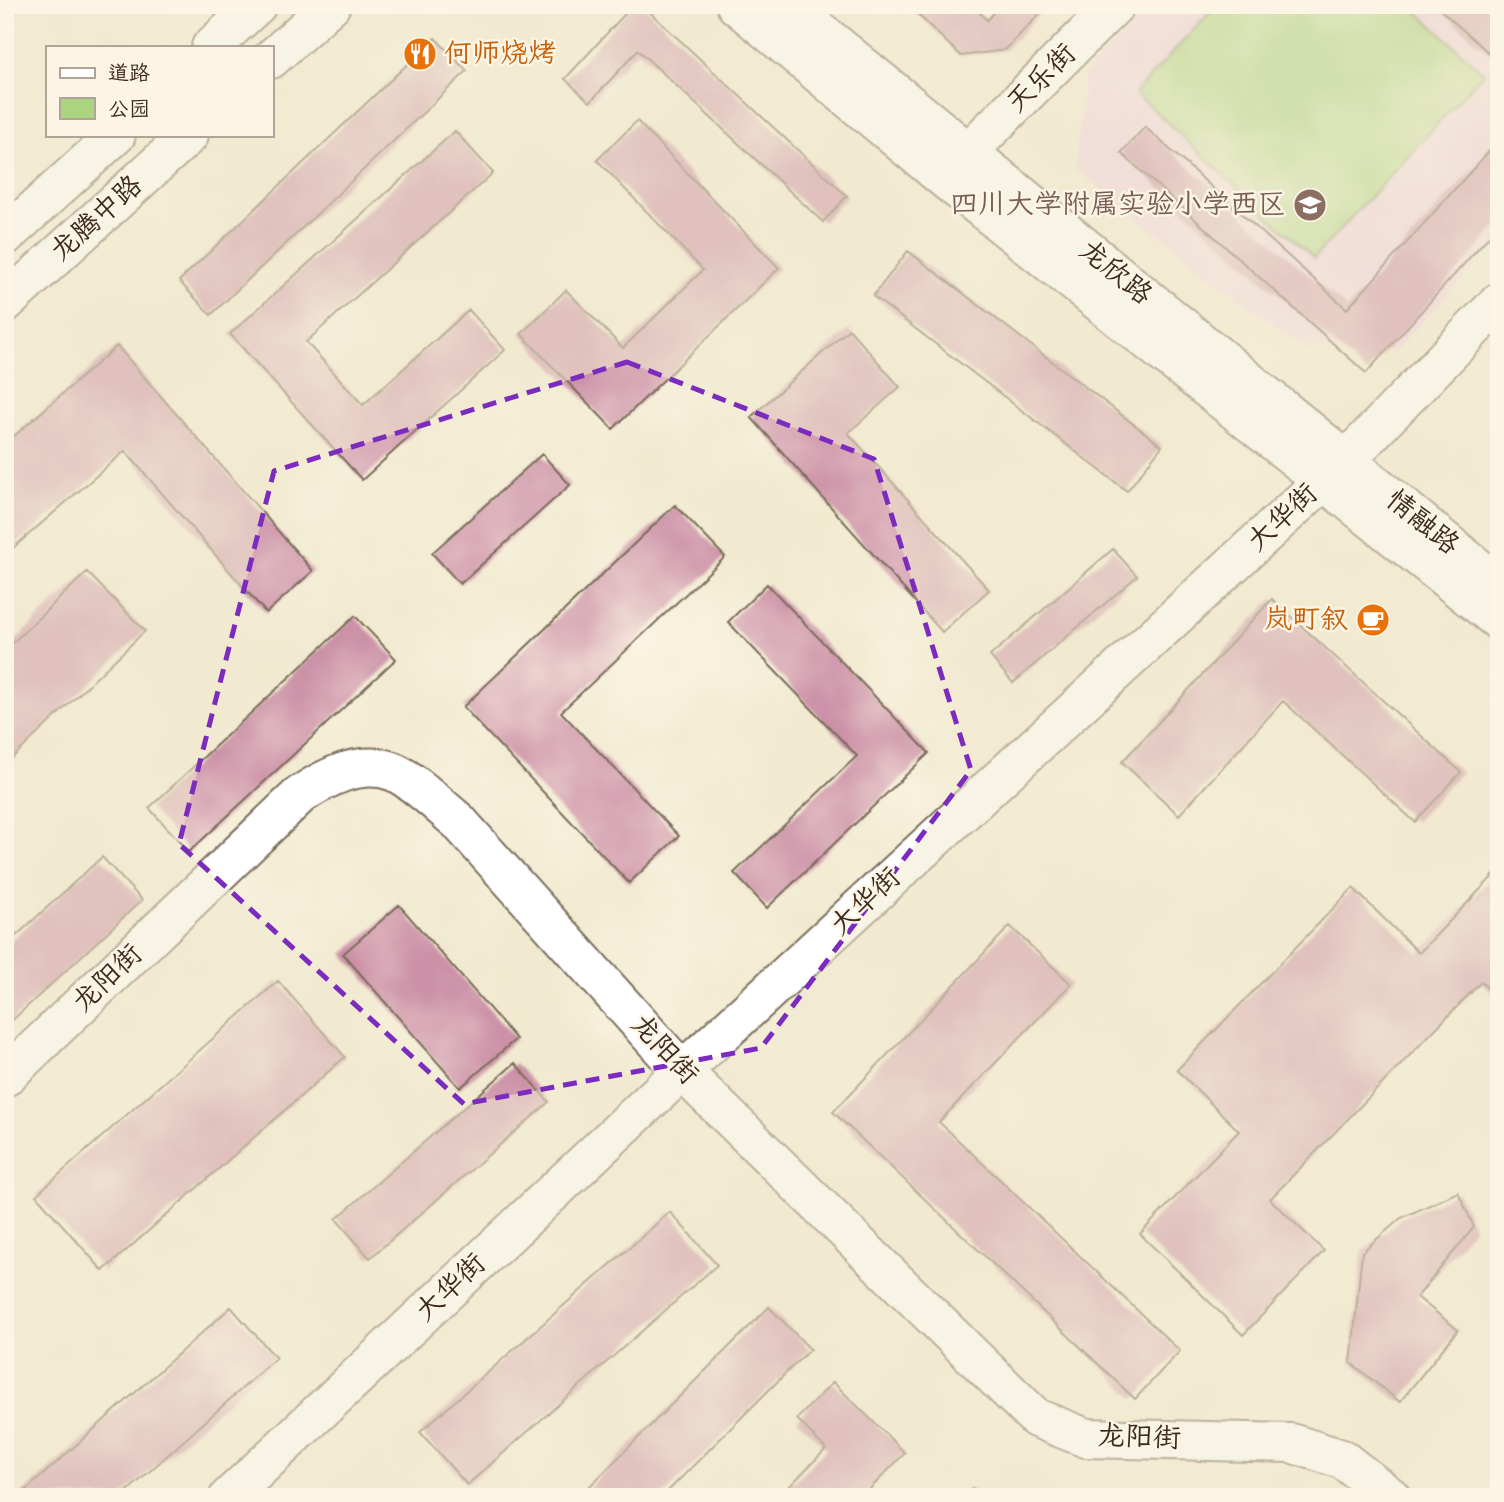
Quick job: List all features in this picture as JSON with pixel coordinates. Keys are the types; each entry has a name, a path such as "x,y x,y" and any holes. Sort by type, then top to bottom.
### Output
{"street":[{"path":"212,46 257,5"},
{"path":"273,58 331,5"},
{"path":"736,5 947,181 1335,470 1499,621"},
{"name":"龙欣路","path":"788,5 968,152 1335,470"},
{"name":"天乐街","path":"968,152 1115,5"},
{"name":"龙腾中路","path":"9,224 115,136"},
{"name":"龙腾中路","path":"5,303 188,136"},
{"name":"大华街","path":"229,1497 682,1071 1335,470 1499,302"},
{"name":"情融路","path":"1335,470 1499,585"},
{"name":"龙阳街","path":"5,1077 300,795 325,778 359,768 393,771 458,821 682,1071 1036,1418 1086,1438 1291,1443 1342,1459 1391,1497"}],"highlighted area":[{"path":"627,362 874,459 971,770 761,1048 464,1104 179,844 274,471"}],"shaded area":[{"name":"四川大学附属实验小学西区","path":"1151,5 1499,5 1499,241 1393,352 1307,351 1075,169 1084,75"}],"green space":[{"path":"1217,5 1410,5 1484,73 1314,258 1135,93"}],"building":[{"path":"633,5 642,5 847,196 823,222 638,50 590,102 565,79"},
{"path":"908,5 972,5 987,20 1001,5 1048,5 1005,50 961,56"},
{"path":"1435,5 1499,5 1499,62"},
{"path":"435,38 467,71 211,315 179,281"},
{"path":"637,121 779,268 613,429 521,334 566,290 623,348 703,270 597,160"},
{"path":"1145,127 1347,309 1499,140 1499,225 1366,373 1121,153"},
{"path":"455,131 493,173 306,342 363,405 469,310 505,350 362,480 230,334"},
{"path":"908,251 1162,446 1127,491 873,296"},
{"path":"849,329 900,387 848,433 989,590 942,632 751,417"},
{"path":"117,346 313,571 266,613 125,451 5,555 5,444"},
{"path":"542,454 570,485 460,584 432,553"},
{"path":"675,505 725,557 561,712 679,836 629,883 463,707"},
{"path":"1113,549 1137,576 1013,683 990,656"},
{"path":"87,572 145,631 5,765 5,650"},
{"path":"767,584 929,753 767,908 734,873 857,756 728,622"},
{"path":"1272,599 1461,772 1415,822 1283,701 1179,815 1122,762"},
{"path":"355,616 396,659 189,852 149,808"},
{"path":"102,857 142,900 5,1027 5,946"},
{"path":"1499,870 1499,999 1481,982 1270,1199 1324,1251 1243,1335 1140,1234 1239,1131 1177,1070 1353,888 1419,953"},
{"path":"399,905 516,1039 460,1088 343,954"},
{"path":"1010,926 1071,984 939,1122 1180,1351 1135,1399 833,1112"},
{"path":"278,981 345,1057 103,1271 36,1195"},
{"path":"515,1063 549,1102 370,1258 336,1219"},
{"path":"1458,1192 1474,1227 1417,1297 1458,1330 1400,1402 1351,1363 1362,1252 1401,1218"},
{"path":"670,1212 717,1265 467,1485 420,1432"},
{"path":"5,1303 13,1312 5,1318"},
{"path":"231,1307 276,1358 121,1497 18,1497"},
{"path":"769,1307 810,1349 662,1497 579,1497"},
{"path":"833,1382 905,1453 862,1497 779,1497 826,1449 797,1419"},
{"path":"972,1488 981,1497 964,1497"}],"place":[{"name":"何师烧烤","path":"420,54"},
{"name":"四川大学附属实验小学西区","path":"1310,205"},
{"name":"岚町叙","path":"1373,620"}]}
